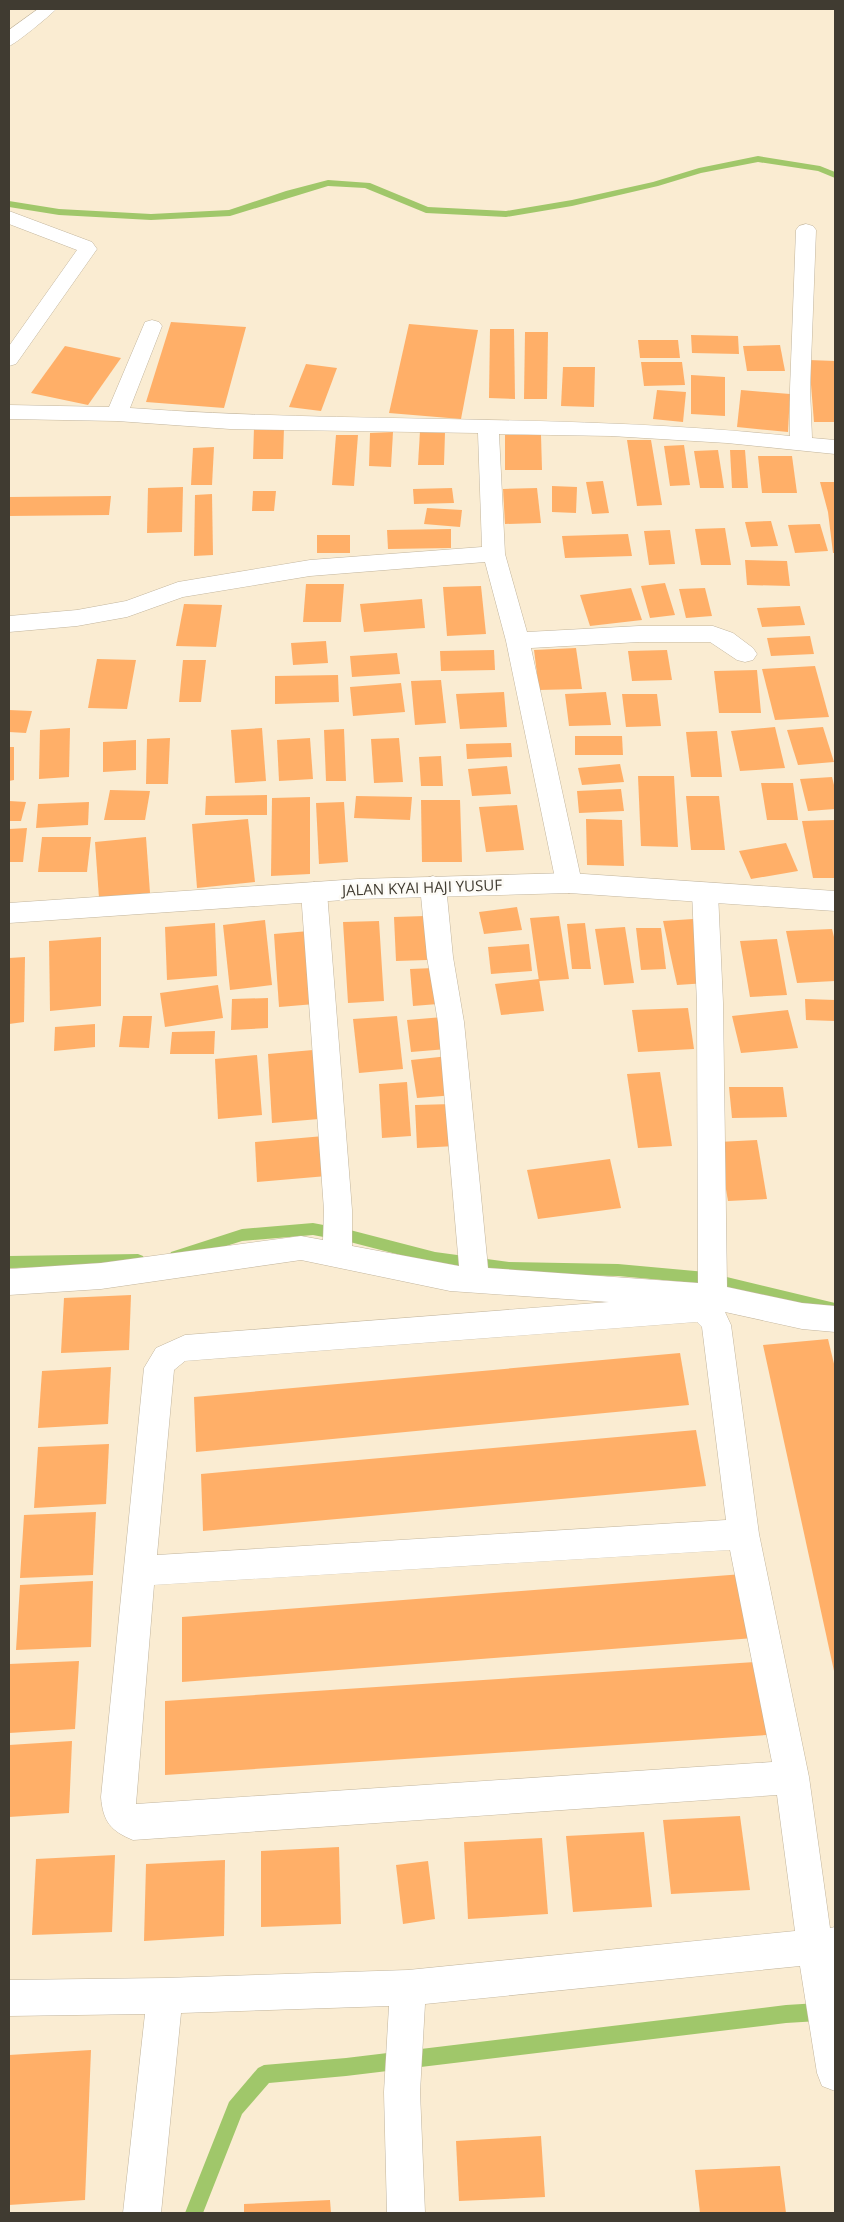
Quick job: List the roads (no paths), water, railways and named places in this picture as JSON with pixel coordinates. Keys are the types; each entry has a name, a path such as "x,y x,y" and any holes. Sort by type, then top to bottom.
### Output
{"street":[{"path":"9,41 24,24 42,15 47,9"},
{"path":"9,217 85,246 88,250 9,360"},
{"path":"801,443 800,389 806,230"},
{"path":"117,414 152,326"},
{"path":"9,412 117,414 230,422 611,429 835,447"},
{"path":"488,428 494,554 518,641 569,883"},
{"path":"9,624 77,618 127,609 178,590 310,568 494,554"},
{"path":"518,641 622,634 713,634 725,639 746,654"},
{"name":"JALAN KYAI HAJI YUSUF","path":"9,913 314,892 433,886 569,883 835,901"},
{"path":"433,886 440,957 451,1022 475,1280"},
{"path":"314,892 338,1210 337,1256"},
{"path":"705,893 710,1003 713,1297"},
{"path":"9,1282 101,1276 301,1248 450,1278 713,1297 802,1316 835,1319"},
{"path":"792,1777 133,1822 126,1820 120,1814 118,1797 159,1368 169,1354 185,1348 692,1309 705,1311 716,1325 743,1534 792,1777 823,1956 829,2032 835,2073"},
{"path":"140,1570 743,1534"},
{"path":"9,1998 165,1996 408,1988 823,1956"},
{"path":"406,2213 402,2092 408,1988"},
{"path":"142,2213 165,1996"}],"waterway":[{"path":"9,204 59,212 151,217 230,213 289,193 328,183 367,185 426,210 506,214 572,203 655,184 699,171 758,159 820,169 835,175"},
{"path":"176,1256 242,1235 313,1229 350,1236 435,1258 509,1268 618,1270 706,1278 835,1309"},
{"path":"9,1262 138,1260"},
{"path":"194,2213 235,2108 264,2074 346,2067 786,2014 835,2011"}]}
